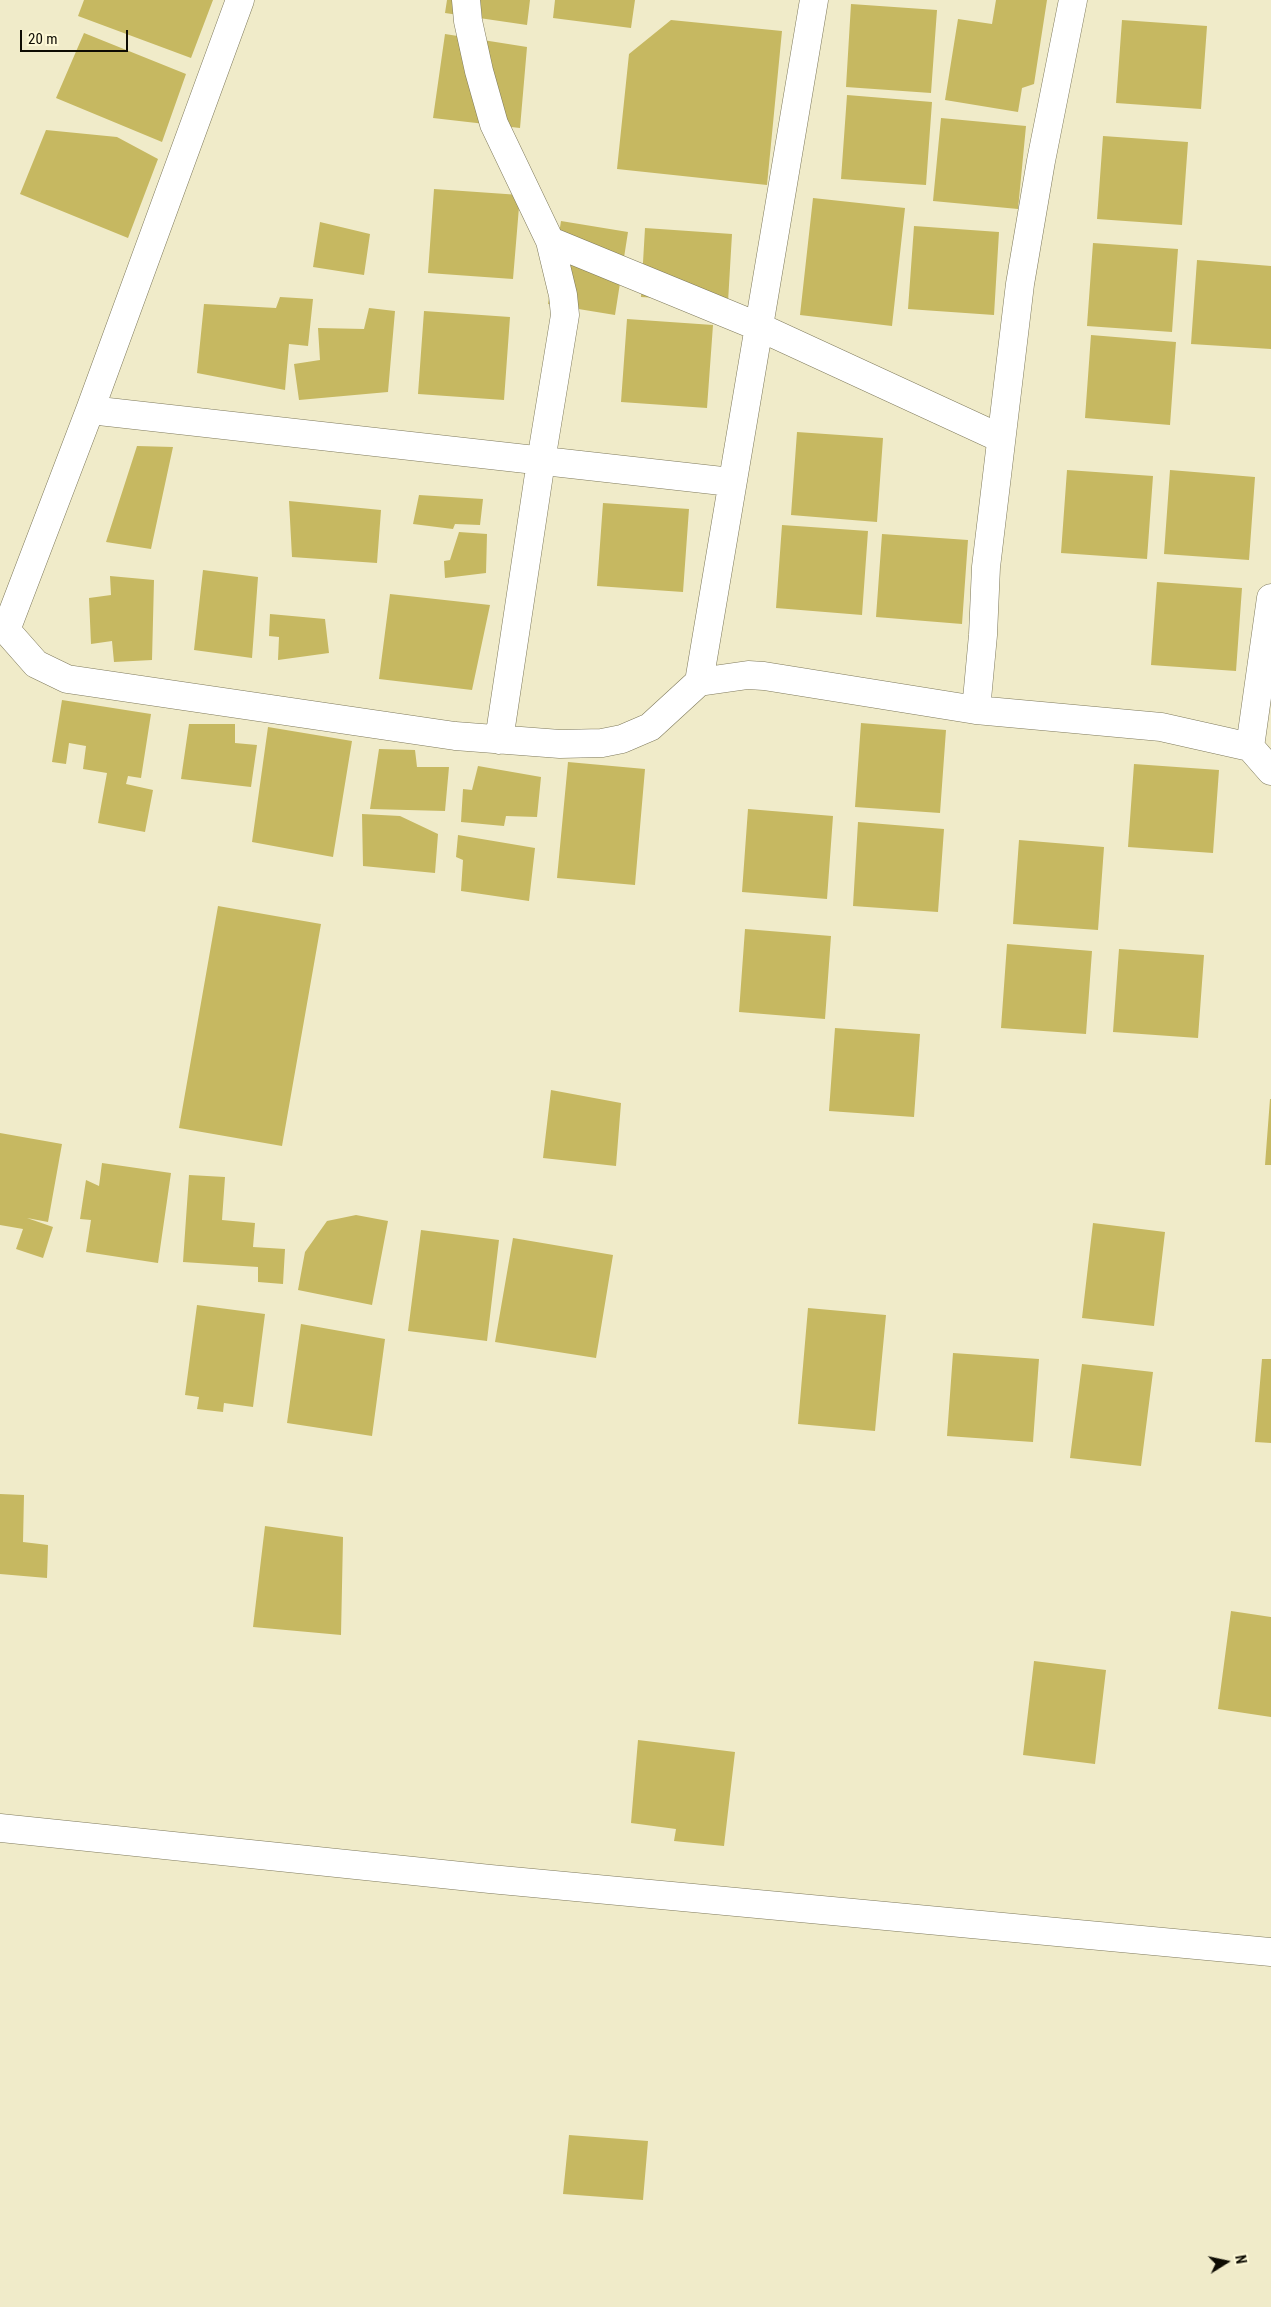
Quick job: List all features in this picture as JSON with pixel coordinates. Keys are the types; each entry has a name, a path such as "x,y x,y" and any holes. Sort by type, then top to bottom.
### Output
{"street":[{"path":"240,0 90,410 3,628 36,664 67,679 455,736 560,744 602,743 622,739 650,727 699,682 732,677 764,676 976,710 1161,727 1250,747 1271,771"},
{"path":"466,0 468,20 479,71 494,124 550,241 563,295 565,315 540,461 499,740"},
{"path":"699,682 731,482 814,0"},
{"path":"976,710 983,635 986,567 1020,284 1041,161 1073,0"},
{"path":"550,241 758,326 1000,438"},
{"path":"90,410 731,482"},
{"path":"1250,747 1271,598"},
{"path":"0,1828 490,1879 1271,1952"}],"building":[{"path":"84,0 213,0 191,58 78,16"},
{"path":"447,0 530,0 527,25 445,13"},
{"path":"555,0 635,0 631,28 553,18"},
{"path":"996,0 1047,0 1034,84 1022,88 1018,112 945,100 958,19 992,24"},
{"path":"851,4 937,10 931,93 846,87"},
{"path":"671,20 782,31 767,185 617,169 629,54"},
{"path":"1122,20 1207,26 1201,109 1116,103"},
{"path":"84,33 186,74 162,142 56,98"},
{"path":"445,34 527,47 520,128 433,118"},
{"path":"847,95 932,102 926,185 841,179"},
{"path":"941,118 1026,126 1018,209 933,201"},
{"path":"46,130 117,137 158,159 128,238 20,194"},
{"path":"1103,136 1188,142 1182,225 1097,219"},
{"path":"434,189 520,195 513,279 428,273"},
{"path":"813,198 905,208 892,326 800,315"},
{"path":"561,221 628,232 615,315 548,304"},
{"path":"320,222 370,234 364,275 313,267"},
{"path":"914,226 999,232 994,315 908,309"},
{"path":"645,228 732,234 728,302 641,297"},
{"path":"1093,243 1178,249 1172,332 1087,326"},
{"path":"1197,260 1271,266 1271,349 1191,344"},
{"path":"280,297 313,299 308,346 289,344 285,390 197,373 204,304 276,308"},
{"path":"369,308 395,311 388,392 299,400 294,364 320,360 318,328 364,329"},
{"path":"424,311 510,317 504,400 418,394"},
{"path":"627,319 713,325 707,408 621,402"},
{"path":"1091,335 1176,342 1170,425 1085,418"},
{"path":"797,432 883,438 877,522 791,515"},
{"path":"137,446 173,447 151,549 106,542"},
{"path":"1067,470 1153,476 1147,559 1061,553"},
{"path":"1170,470 1255,477 1249,560 1164,554"},
{"path":"419,495 483,499 480,525 455,524 453,529 413,524"},
{"path":"289,501 381,510 377,563 292,557"},
{"path":"603,503 689,509 683,592 597,586"},
{"path":"782,525 868,531 862,615 776,608"},
{"path":"459,532 487,534 486,573 445,578 444,561 450,560"},
{"path":"882,534 968,540 962,624 876,617"},
{"path":"203,570 258,577 252,658 194,650"},
{"path":"110,576 154,580 152,660 114,662 112,641 91,644 89,598 111,595"},
{"path":"1157,582 1242,588 1236,671 1151,665"},
{"path":"390,594 490,605 472,690 379,679"},
{"path":"270,614 325,619 329,653 278,660 279,637 269,636"},
{"path":"62,700 151,714 141,778 128,776 126,784 153,790 145,832 98,823 107,773 83,769 86,746 69,743 66,764 52,762"},
{"path":"861,723 946,730 940,813 855,807"},
{"path":"189,724 235,724 235,743 257,745 251,787 181,779"},
{"path":"268,727 352,741 333,857 252,842"},
{"path":"379,749 415,750 417,767 449,767 445,811 370,809"},
{"path":"568,762 645,769 635,885 557,878"},
{"path":"1134,764 1219,770 1213,853 1128,847"},
{"path":"478,766 541,777 537,817 506,816 504,826 461,822 463,789 472,790"},
{"path":"748,809 833,816 827,899 742,892"},
{"path":"362,814 400,816 438,834 435,873 363,866"},
{"path":"858,822 944,829 938,912 853,906"},
{"path":"458,835 535,848 529,901 461,891 463,860 456,857"},
{"path":"1019,840 1104,847 1098,930 1013,924"},
{"path":"218,906 321,924 282,1146 179,1128"},
{"path":"745,929 831,936 825,1019 739,1012"},
{"path":"1007,944 1092,951 1086,1034 1001,1028"},
{"path":"1119,949 1204,955 1198,1038 1113,1032"},
{"path":"835,1028 920,1034 914,1117 829,1111"},
{"path":"551,1090 621,1103 616,1166 543,1158"},
{"path":"1270,1099 1271,1165 1265,1165"},
{"path":"0,1133 62,1144 48,1222 27,1218 53,1227 43,1258 16,1249 23,1229 0,1225"},
{"path":"102,1163 171,1173 158,1263 86,1252 91,1220 80,1219 86,1180 99,1186"},
{"path":"189,1175 225,1177 222,1220 255,1223 253,1247 285,1249 283,1284 258,1282 258,1267 183,1262"},
{"path":"356,1215 388,1221 372,1305 298,1290 305,1252 327,1221"},
{"path":"1093,1223 1165,1232 1154,1326 1082,1318"},
{"path":"421,1230 499,1240 487,1341 408,1331"},
{"path":"513,1238 613,1255 596,1358 495,1342"},
{"path":"197,1305 265,1314 253,1407 224,1403 223,1412 197,1409 199,1397 185,1395"},
{"path":"808,1308 886,1315 875,1431 798,1424"},
{"path":"301,1324 385,1339 372,1436 287,1423"},
{"path":"953,1353 1039,1359 1033,1442 947,1436"},
{"path":"1262,1359 1271,1359 1271,1443 1255,1442"},
{"path":"1082,1364 1153,1372 1141,1466 1070,1458"},
{"path":"0,1494 24,1495 23,1542 48,1545 47,1578 0,1574"},
{"path":"265,1526 343,1537 341,1635 253,1627"},
{"path":"1231,1611 1271,1617 1271,1717 1218,1709"},
{"path":"1034,1661 1106,1670 1095,1764 1023,1755"},
{"path":"638,1740 735,1752 724,1846 674,1841 676,1829 631,1823"},
{"path":"569,2135 648,2141 643,2200 563,2194"}]}
